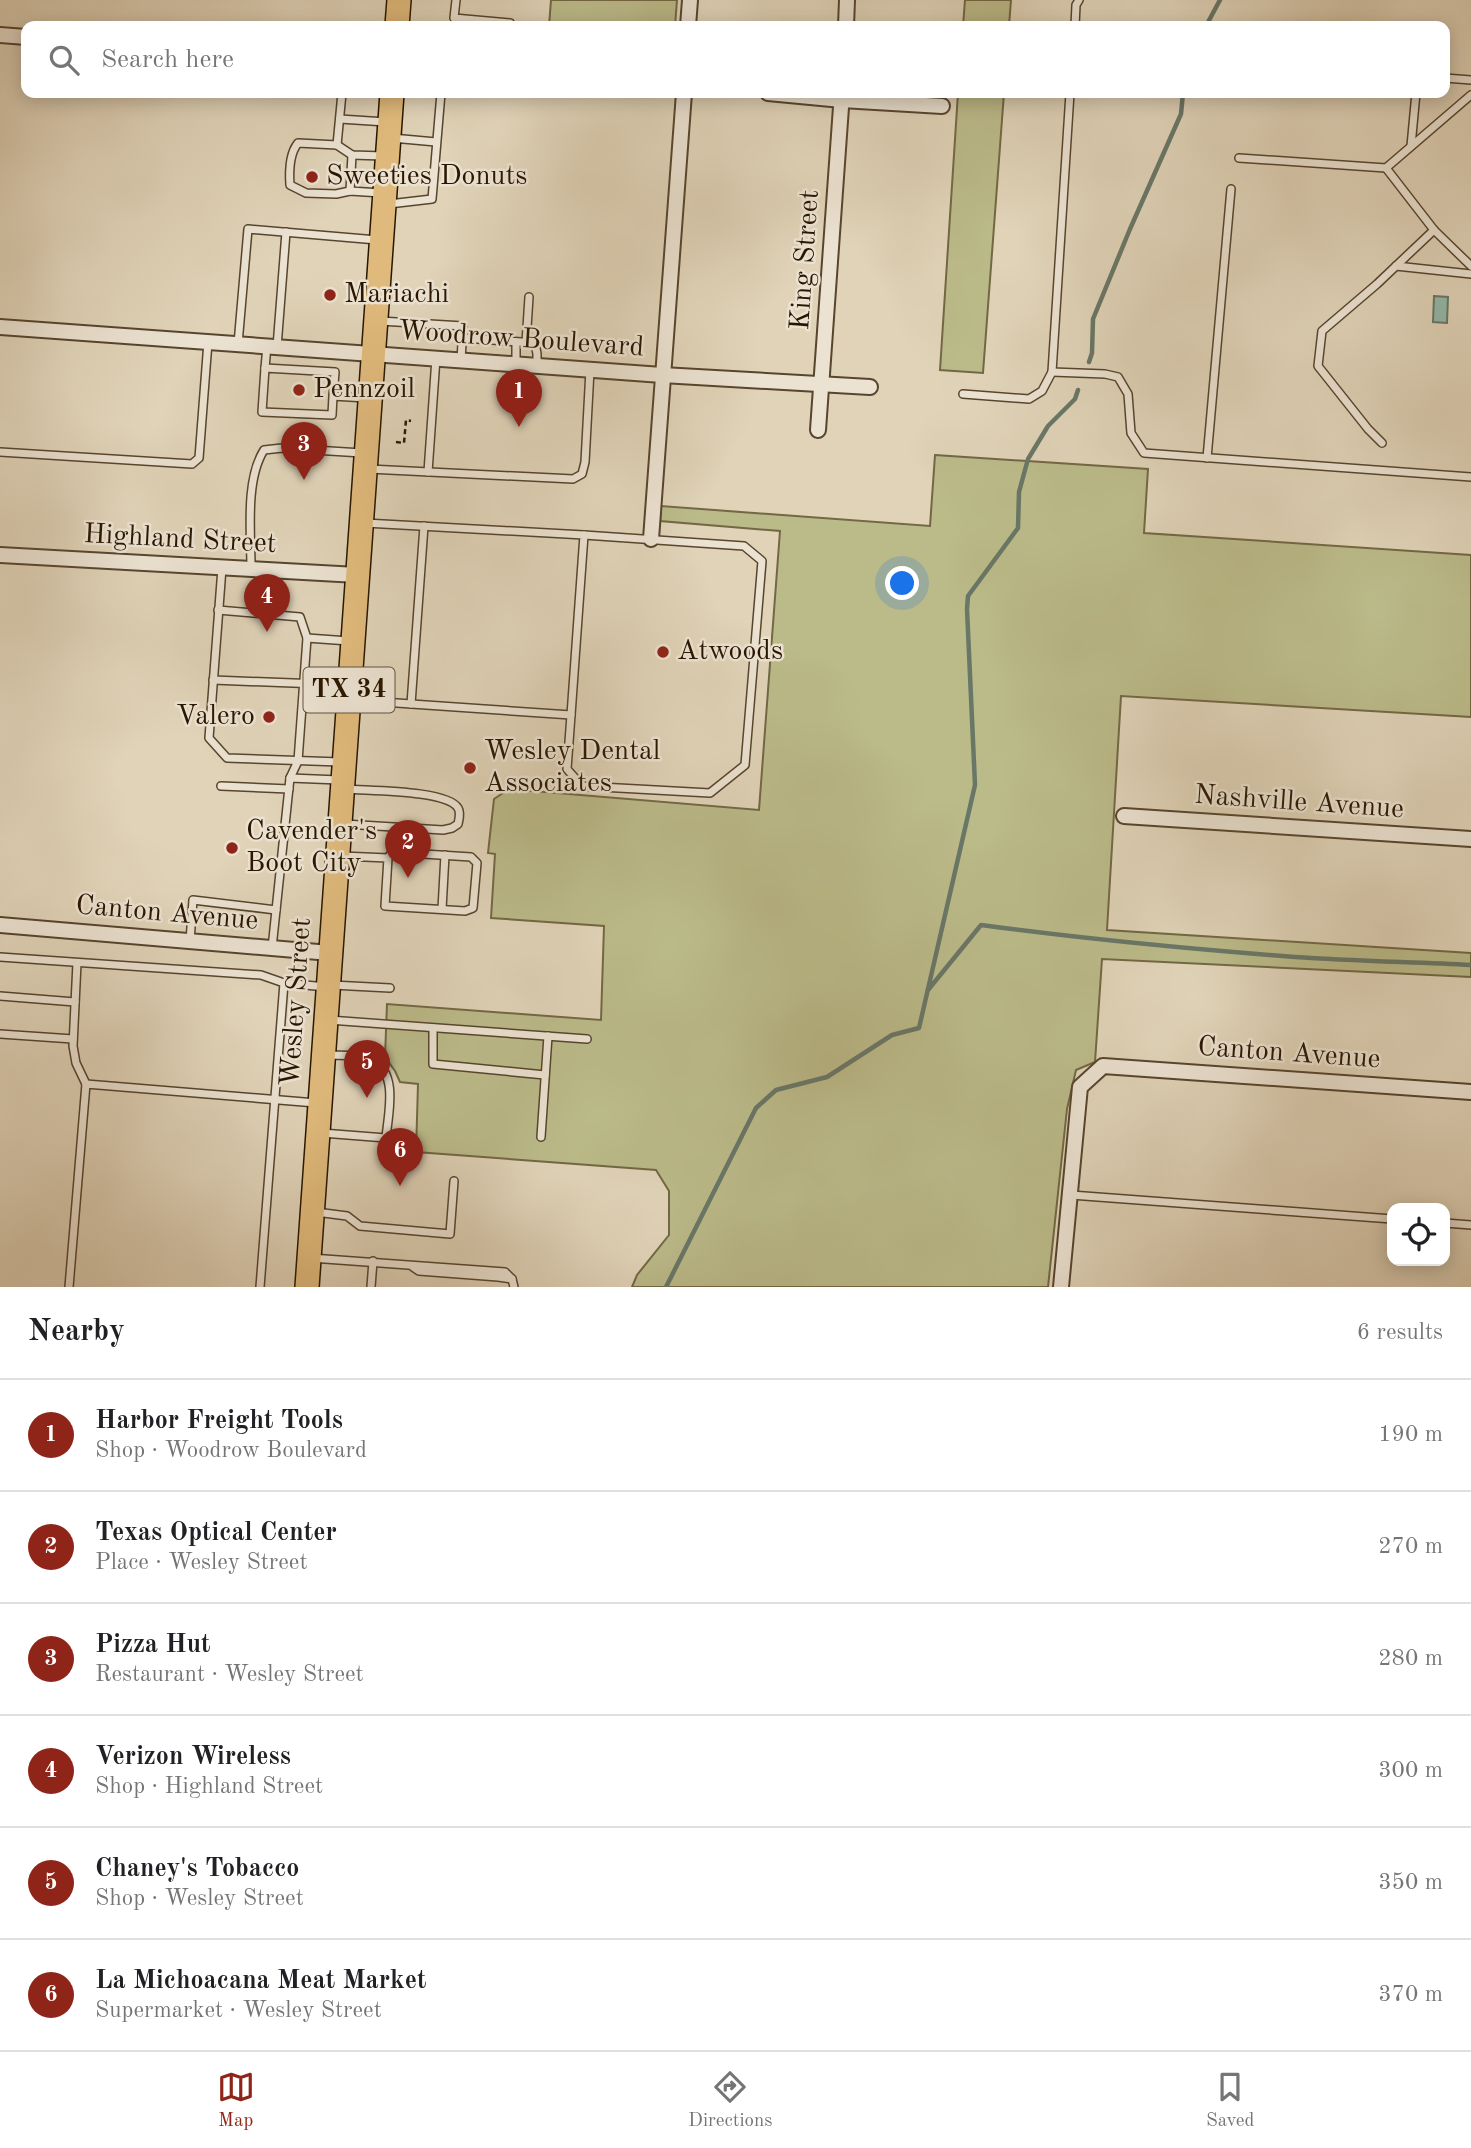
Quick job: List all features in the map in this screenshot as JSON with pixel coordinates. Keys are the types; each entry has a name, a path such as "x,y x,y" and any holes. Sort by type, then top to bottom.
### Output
{"main road":[{"path":"397,21 398,0"},
{"name":"Wesley Street","path":"307,1287 392,98"}],"street":[{"path":"688,21 690,0"},
{"path":"846,21 847,0"},
{"path":"0,35 21,37"},
{"path":"651,539 684,98"},
{"name":"King Street","path":"818,430 842,98"},
{"path":"862,98 942,106"},
{"name":"Woodrow Boulevard","path":"0,327 662,375 870,387"},
{"name":"Highland Street","path":"0,555 358,575"},
{"name":"Nashville Avenue","path":"1124,816 1471,839"},
{"name":"Canton Avenue","path":"0,925 331,953"},
{"name":"Canton Avenue","path":"1070,1195 1080,1087 1104,1066 1471,1092"},
{"path":"1061,1287 1070,1195"}],"lane":[{"path":"456,0 454,18 488,21"},
{"path":"1074,21 1079,0"},
{"path":"1450,78 1471,80"},
{"path":"1238,158 1386,168 1471,95"},
{"path":"337,145 342,98"},
{"path":"352,155 337,145 298,143 292,150 290,185 306,193 336,194 350,191 384,199 432,199 440,98"},
{"path":"963,394 1029,399 1042,391 1052,372 1070,98"},
{"path":"1411,146 1416,98"},
{"path":"340,119 389,139 436,142"},
{"path":"352,155 389,139"},
{"path":"350,191 352,155"},
{"path":"1386,168 1434,230 1471,266"},
{"path":"1207,458 1231,189"},
{"path":"238,344 248,229 382,240"},
{"path":"1382,443 1367,429 1318,366 1322,331 1434,230"},
{"path":"265,368 335,372 332,415 262,412 265,368 272,347 286,232"},
{"path":"1396,266 1471,274"},
{"path":"526,343 529,297"},
{"path":"376,321 463,326 461,360"},
{"path":"463,338 535,343 537,366"},
{"path":"0,452 192,464 197,462 208,342"},
{"path":"516,342 516,364"},
{"path":"428,472 436,358"},
{"path":"251,569 252,490 256,462 264,450 282,448 428,472 573,479 582,474 585,462 590,370"},
{"path":"1052,372 1118,377 1128,394 1131,433 1144,453 1471,477"},
{"path":"333,396 370,398"},
{"path":"361,523 424,526 584,535 651,539 744,546 762,561 745,765 710,793 582,786 567,769 584,535"},
{"path":"411,704 424,526"},
{"path":"222,567 209,737 227,758 298,761 343,777 434,795 449,801 458,808 460,815 458,824 443,830 340,824"},
{"path":"218,610 300,617 307,638 298,761 290,778 272,948"},
{"path":"307,638 353,641"},
{"path":"213,680 303,683 411,704 571,715"},
{"path":"290,778 343,777"},
{"path":"221,786 289,789"},
{"path":"392,852 445,855 471,857 477,863 473,908 465,911 385,906 388,858 392,852"},
{"path":"337,855 388,858"},
{"path":"442,909 445,855"},
{"path":"190,941 193,900 276,910"},
{"path":"0,957 261,975 284,983 390,988"},
{"path":"69,1287 86,1084 76,1063 74,1040 77,963"},
{"path":"260,1287 284,983"},
{"path":"0,996 75,1002"},
{"path":"326,1020 587,1038"},
{"path":"433,1028 433,1064 545,1075"},
{"path":"0,1034 74,1040"},
{"path":"541,1137 548,1036"},
{"path":"318,1133 386,1138 390,1086 382,1067 371,1059 323,1055"},
{"path":"86,1084 320,1103"},
{"path":"312,1212 346,1216 360,1226 450,1234 454,1181"},
{"path":"1070,1195 1387,1219"},
{"path":"1450,1223 1471,1225"},
{"path":"309,1257 505,1272 513,1283"},
{"path":"371,1287 373,1261"}],"path":[{"path":"396,442 404,443 406,420 411,421"}],"shaded area":[{"path":"551,0 677,0 675,21 549,21"},
{"path":"965,0 1011,0 1009,21 963,21"},
{"path":"958,98 1004,98 983,373 940,370"},
{"path":"935,455 1148,469 1144,533 1471,555 1471,717 1121,696 1107,930 1471,953 1471,977 1102,959 1095,1062 1076,1070 1067,1109 1048,1287 632,1287 637,1275 669,1235 669,1191 656,1170 416,1152 418,1084 400,1082 385,1057 387,1004 601,1020 604,926 491,918 495,854 488,853 494,799 509,789 759,810 780,531 660,521 661,506 930,526"}],"water":[{"path":"1434,296 1448,297 1447,323 1433,322"}],"waterway":[{"path":"1209,21 1220,0"},
{"path":"1089,362 1092,353 1093,319 1181,114 1183,98"},
{"path":"666,1287 756,1108 776,1090 827,1077 892,1035 919,1028 975,785 968,596 1018,528 1019,492 1028,459 1048,426 1075,399 1078,390"},
{"path":"928,990 981,925 1256,954 1471,965"}],"place":[{"name":"Sweeties Donuts","path":"312,177"},
{"name":"Mariachi","path":"330,295"},
{"name":"Pennzoil","path":"299,390"},
{"name":"Harbor Freight Tools","path":"519,427"},
{"name":"Pizza Hut","path":"304,480"},
{"name":"Verizon Wireless","path":"267,632"},
{"name":"Atwoods","path":"663,652"},
{"name":"Valero","path":"269,717"},
{"name":"Wesley Dental Associates","path":"470,768"},
{"name":"Cavender's Boot City","path":"232,848"},
{"name":"Texas Optical Center","path":"408,878"},
{"name":"Chaney's Tobacco","path":"367,1098"},
{"name":"La Michoacana Meat Market","path":"400,1186"}]}
